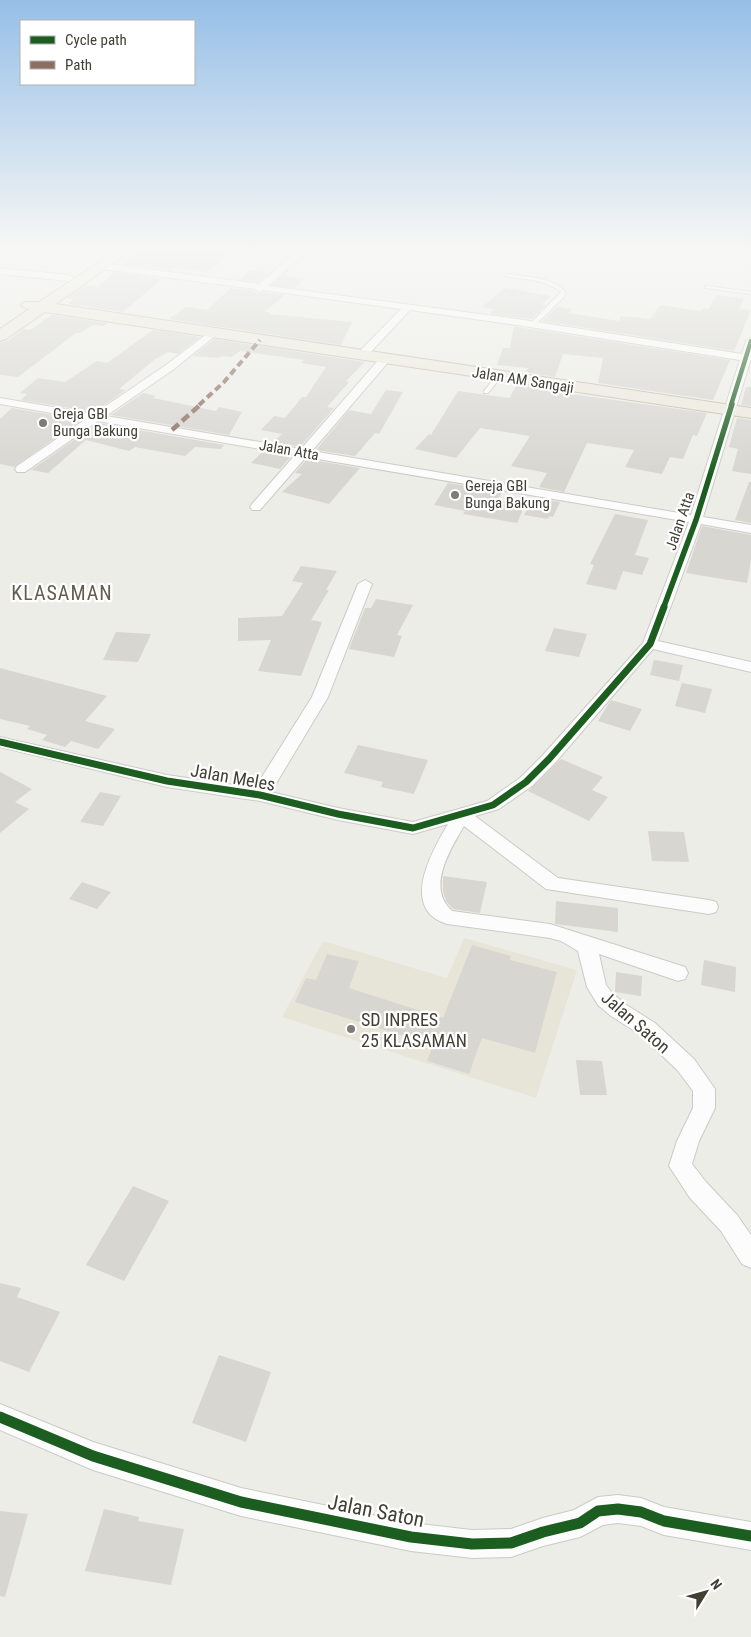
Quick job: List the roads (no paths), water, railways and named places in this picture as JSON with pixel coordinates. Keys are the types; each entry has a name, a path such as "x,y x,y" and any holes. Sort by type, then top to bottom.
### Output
{"highway":[{"path":"2,330 13,322"},
{"name":"Jalan AM Sangaji","path":"143,322 499,376 731,408 751,413"}],"street":[{"path":"362,355 393,322"},
{"path":"520,322 746,358"},
{"path":"21,468 170,367 212,333"},
{"name":"Jalan Atta","path":"650,644 696,520 751,341"},
{"path":"256,506 386,358"},
{"name":"Jalan Atta","path":"0,401 751,529"},
{"path":"260,795 320,697 365,584"},
{"path":"650,644 751,666"},
{"name":"Jalan Meles","path":"0,742 167,781 260,795 338,814 413,828 493,805 526,782 549,759 650,644"},
{"path":"678,973 550,931 454,918 441,914 436,908 432,896 432,876 436,861 462,815 553,884 709,907"},
{"name":"Jalan Saton","path":"576,939 587,947 597,987 605,999 648,1029 686,1065 704,1089 704,1108 688,1141 680,1166 698,1190 729,1223 751,1256"},
{"name":"Jalan Saton","path":"0,1418 93,1456 233,1500 411,1537 472,1544 511,1543 543,1532 580,1523 598,1511 618,1510 640,1512 664,1521 751,1536"}],"lane":[{"path":"486,392 499,376"}],"place":[{"name":"Greja GBI Bunga Bakung","path":"43,423"},
{"name":"Gereja GBI Bunga Bakung","path":"455,495"},
{"name":"SD INPRES 25 KLASAMAN","path":"351,1029"}],"district":[{"name":"KLASAMAN","path":"62,593"}]}
